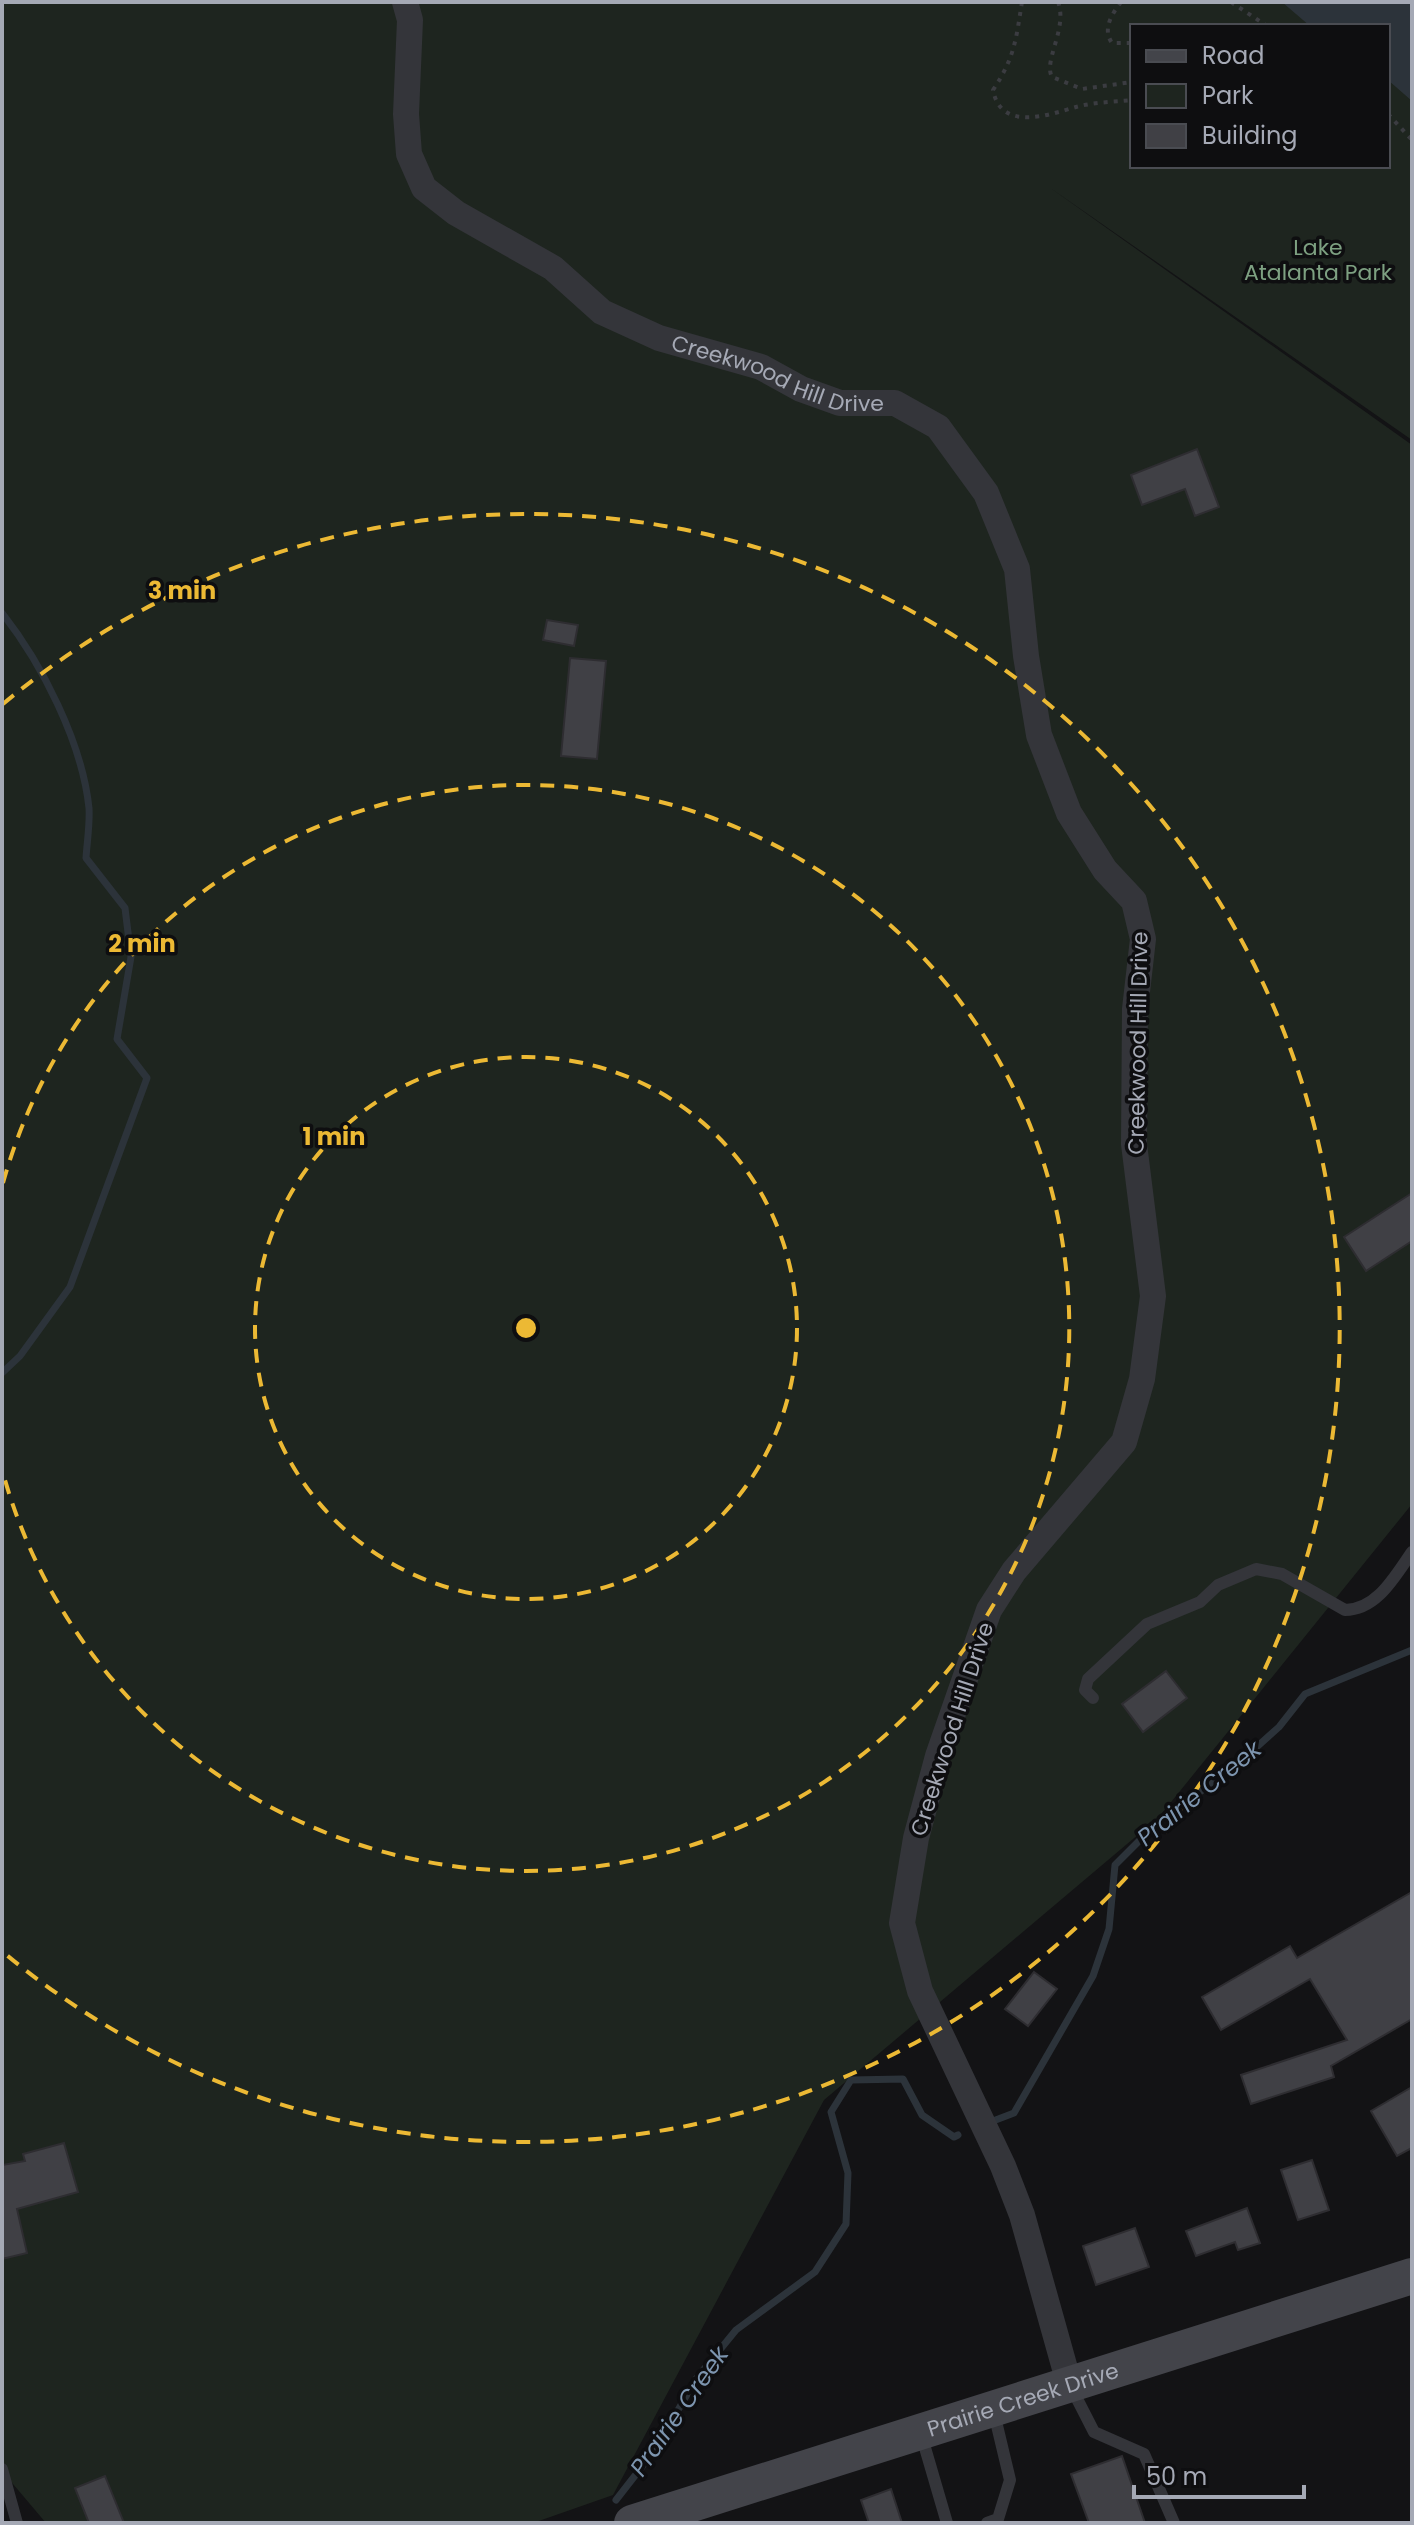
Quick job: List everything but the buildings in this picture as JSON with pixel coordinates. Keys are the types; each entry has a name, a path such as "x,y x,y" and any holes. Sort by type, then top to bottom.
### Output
{"main road":[{"name":"Prairie Creek Drive","path":"632,2523 1412,2276"}],"street":[{"name":"Creekwood Hill Drive","path":"405,2 410,20 406,114 409,154 424,188 456,213 553,268 602,312 659,338 761,367 801,389 840,403 895,403 938,427 986,493 1017,569 1026,656 1039,735 1069,813 1105,870 1134,901 1143,939 1135,1009 1134,1144 1153,1296 1142,1379 1124,1442 1014,1571 989,1610 938,1756 916,1838 902,1923 920,1991 997,2153 1022,2215 1069,2383"}],"lane":[{"path":"1093,1698 1085,1690 1088,1679 1147,1624 1200,1602 1218,1585 1242,1574 1256,1569 1282,1574 1345,1610 1356,1610 1366,1607 1375,1598 1412,1552"},
{"path":"1069,2383 1094,2432 1144,2454 1174,2523"},
{"path":"987,2523 998,2519 1010,2480 993,2408"},
{"path":"921,2431 947,2523"},
{"path":"2,2469 17,2523"}],"path":[{"path":"1022,2 1020,33 1005,71 993,90 1006,111 1031,120 1062,114 1074,107 1130,100"},
{"path":"1058,2 1062,26 1049,74 1061,83 1082,89 1130,82"},
{"path":"1121,2 1110,17 1107,35 1112,43 1130,43"},
{"path":"1231,2 1264,24"},
{"path":"1390,116 1412,140"}],"green space":[{"name":"Lake Atalanta Park","path":"2,2 1412,2 1412,440 1049,187 1412,445 1412,1504 1159,1817 824,2100 613,2495 533,2523 46,2523 2,2471"}],"shaded area":[{"path":"1282,2 1412,2 1412,101 1390,82 1390,24 1308,24"}],"waterway":[{"path":"2,613 45,680 78,757 89,808 86,858 125,908 131,957 117,1039 147,1078 70,1287 20,1356 2,1373"},
{"name":"Prairie Creek","path":"993,2121 1014,2113 1093,1976 1109,1929 1115,1865 1160,1820 1231,1770 1279,1727 1305,1694 1412,1650"},
{"name":"Prairie Creek","path":"616,2500 655,2450 696,2379 736,2330 815,2272 846,2224 848,2173 831,2112 851,2080 903,2079 922,2115 954,2137 958,2135"}]}
